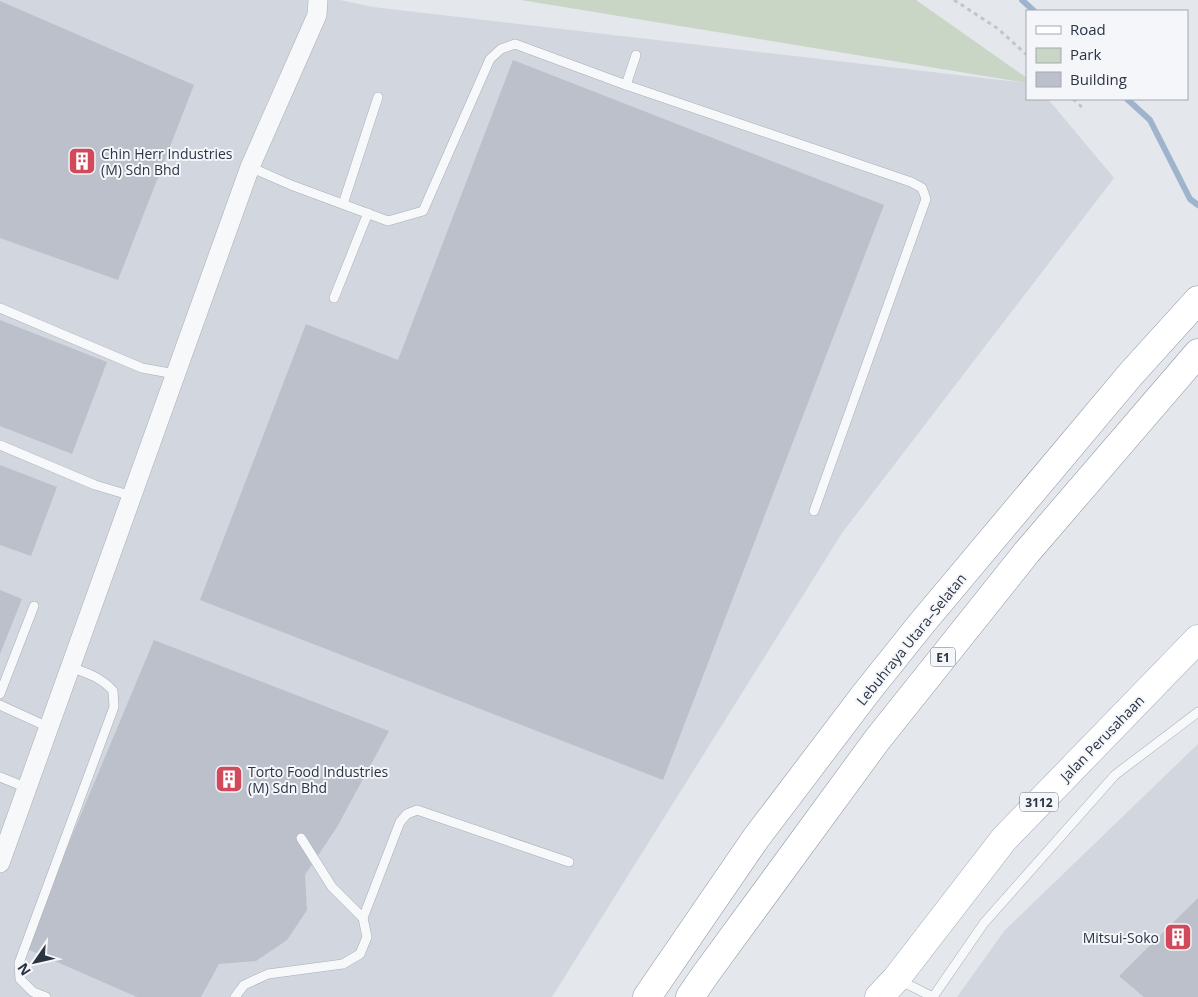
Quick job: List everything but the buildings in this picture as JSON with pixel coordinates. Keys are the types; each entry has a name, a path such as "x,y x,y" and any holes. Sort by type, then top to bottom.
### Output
{"main road":[{"name":"Lebuhraya Utara–Selatan","path":"647,997 756,838 872,686 922,623 1130,375 1198,300"},
{"name":"E1","path":"690,997 883,732 1027,552 1198,353"},
{"name":"Jalan Perusahaan","path":"889,991 1004,839 1198,640"}],"street":[{"path":"0,863 250,167 317,15 318,0"}],"lane":[{"path":"250,167 388,221 422,211 490,60 501,49 515,44 910,182 922,188 926,199 814,511"},
{"path":"626,84 636,55"},
{"path":"342,204 378,97"},
{"path":"334,298 368,213"},
{"path":"0,308 142,368 176,374"},
{"path":"0,445 95,485 132,496"},
{"path":"0,694 34,606"},
{"path":"46,997 33,992 20,979 20,963 114,707 113,690 106,683 70,667"},
{"path":"0,705 48,727"},
{"path":"889,991 933,997 984,923 1115,775 1198,712"},
{"path":"0,776 27,788"},
{"path":"235,997 244,985 268,974 343,964 360,954 367,937 363,918 400,822 407,814 417,810 569,862"},
{"path":"301,838 332,887 363,918"}],"path":[{"path":"954,0 997,28 1026,54"},
{"path":"1074,100 1085,110"}],"shaded area":[{"path":"0,0 340,0 373,7 1026,83 1026,100 1049,100 1114,178 842,533 552,997 0,997"},
{"path":"1198,744 1198,997 957,997 1005,930"}],"green space":[{"path":"521,0 916,0 1026,77 1026,83"}],"waterway":[{"path":"1022,0 1033,10"},
{"path":"1128,100 1150,120 1190,199 1198,205"}],"place":[{"name":"Chin Herr Industries (M) Sdn Bhd","path":"82,161"},
{"name":"Torto Food Industries (M) Sdn Bhd","path":"229,779"},
{"name":"Mitsui-Soko","path":"1178,937"}]}
